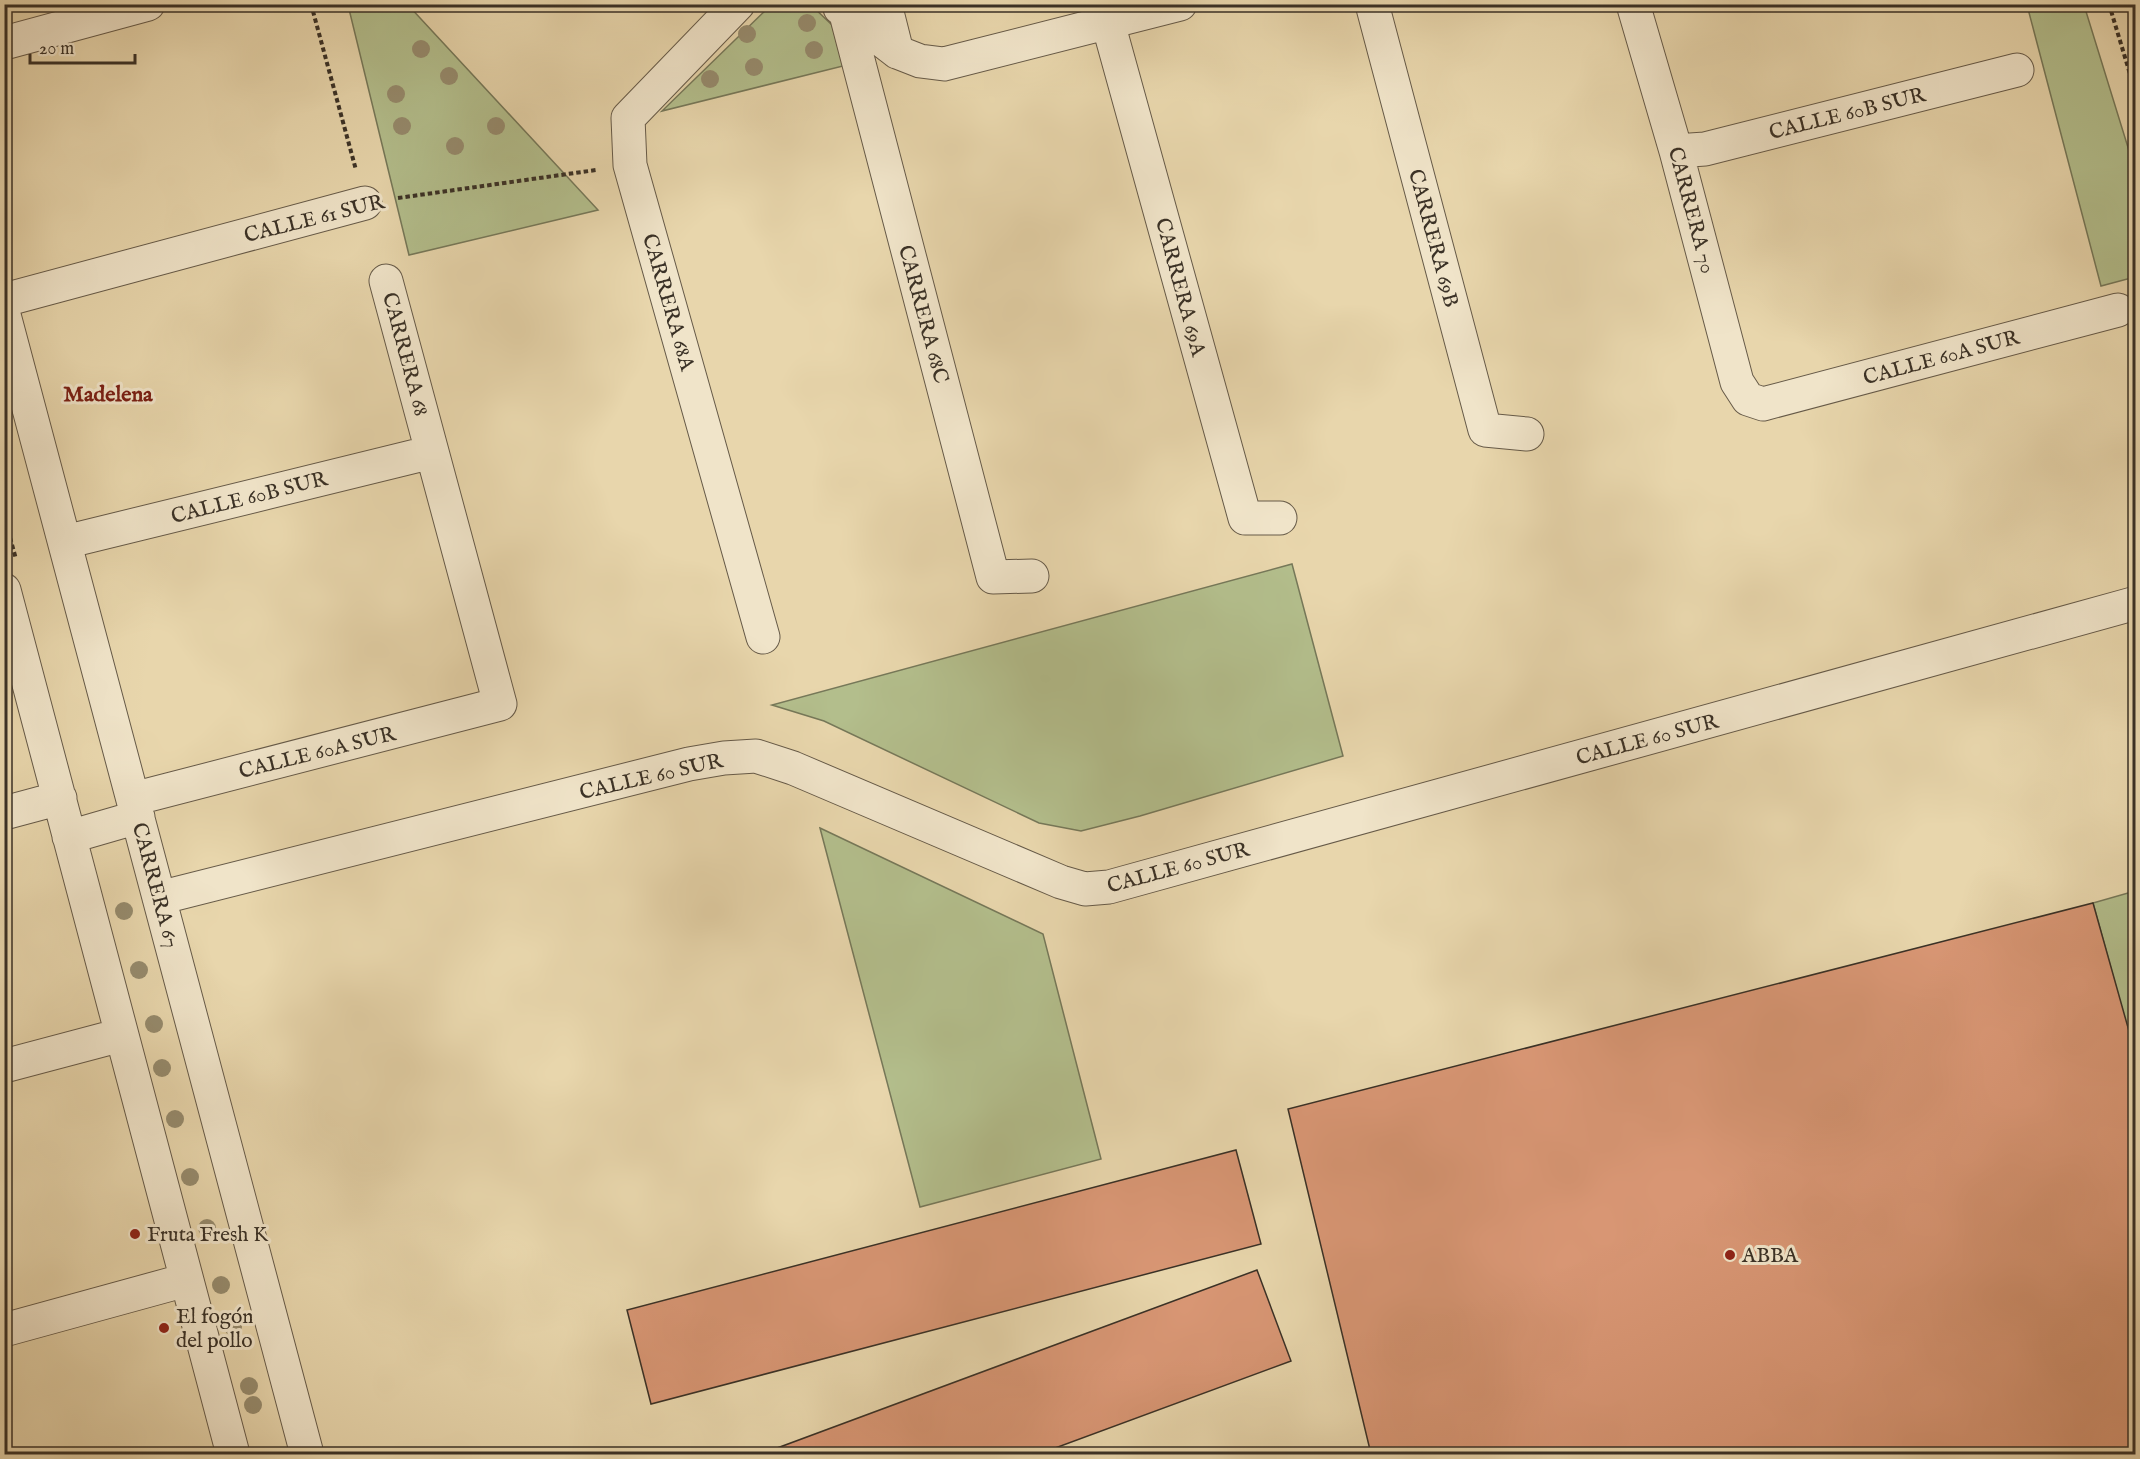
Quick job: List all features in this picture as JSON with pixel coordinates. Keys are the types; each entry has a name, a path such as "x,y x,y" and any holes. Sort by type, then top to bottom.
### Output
{"street":[{"path":"4,43 148,4"},
{"name":"CARRERA 68A","path":"738,4 628,118 630,165 763,637"},
{"path":"885,4 897,52"},
{"name":"CARRERA 69B","path":"1372,4 1485,430 1527,434"},
{"name":"CARRERA 70","path":"1634,4 1676,151 1737,382 1748,399 1763,404"},
{"path":"841,9 897,52 920,61 944,64 1108,23 1160,7"},
{"name":"CARRERA 68C","path":"841,9 993,577 1032,576"},
{"name":"CARRERA 69A","path":"1108,23 1245,518 1280,518"},
{"name":"CALLE 60B SUR","path":"1676,151 1704,149 2017,70"},
{"name":"CALLE 61 SUR","path":"4,300 365,203"},
{"name":"CARRERA 68","path":"386,281 500,704"},
{"name":"CALLE 60A SUR","path":"1763,404 2118,310"},
{"name":"CARRERA 67","path":"4,315 307,1455"},
{"name":"CALLE 60B SUR","path":"65,542 432,452"},
{"path":"4,590 233,1455"},
{"name":"CALLE 60 SUR","path":"159,898 689,764 724,758 756,756 793,768 1061,882 1085,889 1109,887 2136,603"},
{"name":"CALLE 60A SUR","path":"69,837 136,808 500,704"},
{"path":"4,813 60,798"},
{"path":"4,1066 122,1035"},
{"path":"4,1329 186,1280"}],"path":[{"path":"311,4 365,203"},
{"path":"2109,4 2136,94"},
{"name":"CALLE 61 SUR","path":"365,203 630,165"}],"green space":[{"path":"348,5 408,5 598,210 409,255"},
{"path":"771,5 811,5 832,25 843,66 662,111"},
{"path":"2027,5 2084,5 2135,170 2135,277 2101,286"},
{"path":"1292,564 1343,756 1140,816 1081,831 1039,823 824,721 772,705"},
{"path":"820,828 1043,934 1101,1159 920,1207"},
{"path":"2135,891 2135,1056 2093,903"}],"building":[{"name":"ABBA","path":"2093,903 2136,1056 2136,1454 1371,1454 1288,1109"},
{"path":"1236,1150 1261,1244 651,1404 627,1310"},
{"path":"1257,1270 1291,1361 1039,1454 761,1454"}],"place":[{"name":"Fruta Fresh K","path":"135,1234"},
{"name":"ABBA","path":"1730,1255"},
{"name":"El fogón del pollo","path":"164,1328"}],"district":[{"name":"Madelena","path":"108,393"}]}
